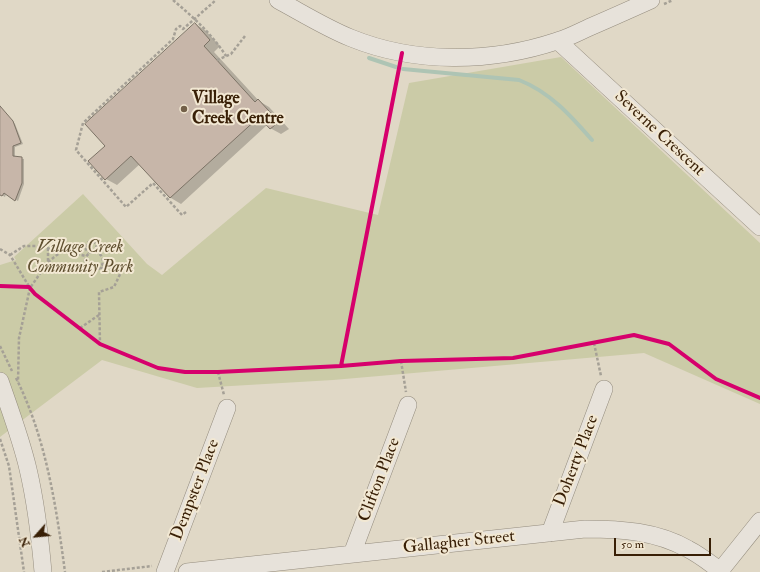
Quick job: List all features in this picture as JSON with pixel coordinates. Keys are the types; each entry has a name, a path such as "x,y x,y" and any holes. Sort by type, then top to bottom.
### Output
{"street":[{"path":"278,0 335,31 368,44 404,53 442,57 500,54 539,47 558,41 650,2"},
{"name":"Severne Crescent","path":"558,41 760,227"},
{"path":"0,381 21,440 28,469 40,527 44,572"},
{"name":"Doherty Place","path":"550,533 604,389"},
{"name":"Clifton Place","path":"352,554 408,405"},
{"name":"Dempster Place","path":"165,572 226,408"},
{"path":"721,571 760,522"},
{"name":"Gallagher Street","path":"188,572 240,569 352,554 585,529 617,529 662,538 688,549 721,571"}],"path":[{"path":"173,0 195,19 218,43 226,56"},
{"path":"179,14 182,0"},
{"path":"176,30 180,26 183,29 216,0"},
{"path":"650,2 673,0"},
{"path":"178,22 173,39 83,123 76,150 126,207 153,183 182,216 186,212"},
{"path":"217,60 231,54 245,36"},
{"path":"10,255 24,246 48,248 86,256 92,252 96,249 94,242 90,241 87,243 85,248 89,252 92,252 98,253 102,257 103,263 100,268"},
{"path":"48,248 48,262"},
{"path":"0,249 10,255 27,287 35,294"},
{"path":"18,383 19,338 27,287 35,282 48,262 62,251"},
{"path":"86,256 85,264 89,269 124,268 114,288 98,292 100,344"},
{"path":"80,328 99,315"},
{"path":"74,324 85,332"},
{"path":"95,340 107,347"},
{"path":"587,344 601,342"},
{"path":"594,343 604,389"},
{"path":"401,361 408,405"},
{"path":"394,362 409,361"},
{"path":"212,372 226,372"},
{"path":"218,372 226,408"},
{"path":"0,439 9,466 24,572"}],"green space":[{"name":"Village Creek Community Park","path":"561,57 760,243 760,404 644,353 333,380 197,388 102,360 0,437 0,265 16,260 14,257 83,194 147,264 162,275 266,188 378,215 409,83"}],"building":[{"name":"Village Creek Centre","path":"195,23 210,40 204,46 255,102 258,99 279,122 270,129 259,117 170,198 131,156 105,180 88,161 105,146 85,124"},
{"path":"0,106 13,121 21,143 13,146 13,156 22,157 22,183 15,201 4,193 2,196 0,195"}],"waterway":[{"path":"369,58 396,67"},
{"path":"403,69 519,80 541,91 550,98 568,114 592,140"}],"cycle path":[{"path":"341,366 402,53"},
{"path":"0,286 29,287 35,294 100,344 158,368 185,372 218,372 341,366 401,361 513,358 634,335 669,344 716,379 760,398"}],"place":[{"name":"Village Creek Centre","path":"184,109"}]}
